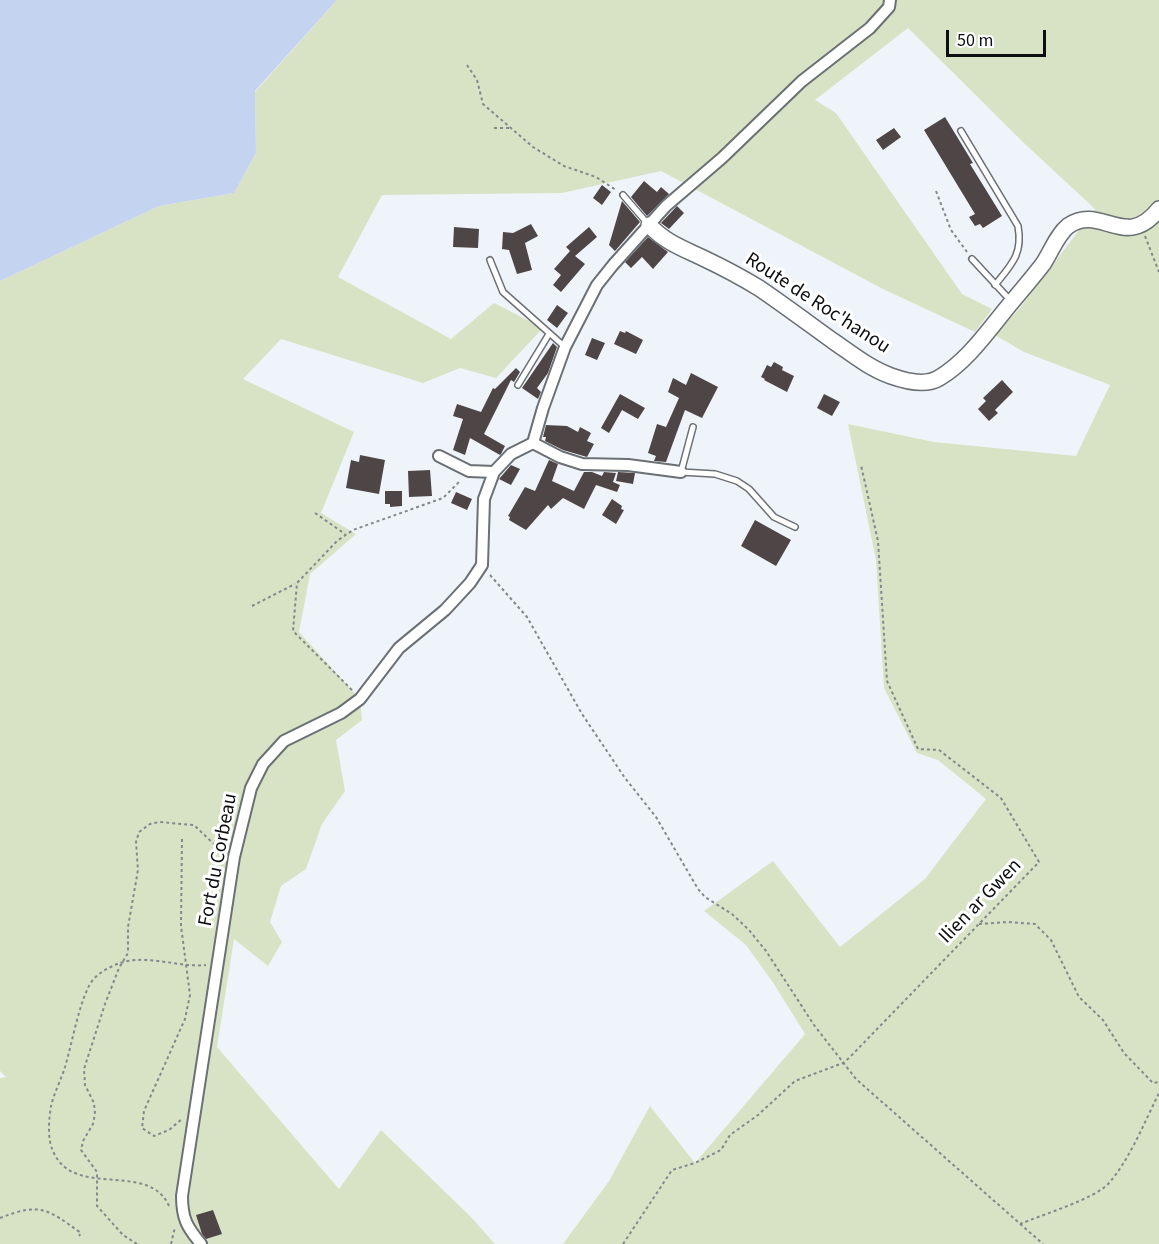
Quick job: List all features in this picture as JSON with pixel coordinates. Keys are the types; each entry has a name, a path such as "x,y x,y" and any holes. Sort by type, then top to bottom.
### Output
{"street":[{"path":"482,565 484,500 494,472 511,454 533,443 565,347 597,285 666,206 722,158 802,81 870,28 889,7 890,0"},
{"path":"1141,226 1159,209"},
{"name":"Route de Roc'hanou","path":"649,225 660,238 726,269 758,288 868,366 891,376 923,382 937,380 966,356 1043,264 1061,234 1069,226 1092,219 1130,228 1141,226"},
{"path":"533,443 560,457 582,464 628,465 681,472"},
{"path":"439,456 469,471 494,472"},
{"name":"Fort du Corbeau","path":"201,1244 189,1230 182,1214 182,1196 237,846 251,788 263,764 284,741 341,712 360,699 399,648 445,610 470,583 482,565"}],"lane":[{"path":"961,131 1018,226 1020,239 1017,257 995,285"},
{"path":"623,195 649,225"},
{"path":"972,259 1012,302"},
{"path":"490,261 503,292 565,347"},
{"path":"518,385 549,334"},
{"path":"693,427 681,472 715,474 737,481 749,489 774,517 795,527"}],"path":[{"path":"467,65 477,80 483,104 511,128 534,147 564,166 596,177 623,195"},
{"path":"494,128 511,128"},
{"path":"936,191 951,230 972,259"},
{"path":"1141,226 1159,272"},
{"name":"Ilien ar Gwen","path":"843,1063 1039,862 1001,798 939,750 918,749 887,681 878,542 861,465"},
{"path":"252,606 297,583 337,542 353,530 443,498 469,471"},
{"path":"315,513 346,535"},
{"path":"482,565 527,617 582,714 625,778 656,817 698,889 705,897 732,914 750,930 814,1025 856,1079 1042,1244"},
{"path":"297,583 293,631 360,699"},
{"path":"137,1244 123,1235 97,1206 97,1172 81,1150 83,1141 93,1124 94,1114 94,1103 85,1085 84,1069 105,1004 128,953 128,927 138,870 136,842 139,832 150,824 159,822 194,825 217,847 237,846"},
{"path":"182,839 181,926 190,995 185,1018 144,1110 142,1128 154,1136 169,1130 196,1107"},
{"path":"978,925 1008,922 1035,924 1051,940 1079,996 1103,1020 1124,1053 1154,1083 1159,1082"},
{"path":"173,1214 166,1198 142,1183 98,1179 76,1173 61,1165 52,1150 51,1105 64,1071 88,986 99,973 123,963 212,964 219,959"},
{"path":"623,1244 672,1170 695,1163 721,1150 730,1135 758,1115 795,1081 843,1063"},
{"path":"1020,1224 1082,1200 1108,1184 1138,1137 1159,1093"},
{"path":"0,1218 36,1208 45,1209 81,1233 79,1236"}],"green space":[{"path":"337,0 1159,0 1159,1244 563,1244 609,1181 650,1106 695,1163 805,1034 746,945 704,911 773,861 840,947 925,879 986,799 938,760 917,753 884,688 876,560 848,424 934,442 1076,456 1110,385 1024,352 995,335 1020,308 1095,209 1025,144 908,28 815,100 836,113 962,294 992,309 975,332 883,289 661,171 562,193 382,195 338,277 451,339 494,303 543,328 496,378 460,368 423,383 281,339 243,379 354,432 321,513 356,534 310,574 299,632 360,699 362,720 336,740 345,791 322,824 306,869 281,886 270,922 282,942 268,966 234,939 217,1047 339,1189 381,1130 471,1217 495,1244 0,1244 0,1078 6,1077 0,1071 0,281 159,206 234,193 256,153 255,92"}],"water":[{"path":"0,0 337,0 255,91 256,153 234,193 159,206 0,281"}],"building":[{"path":"945,117 1002,216 983,228 980,224 975,226 969,217 975,214 924,130"},
{"path":"894,128 901,137 883,150 876,140"},
{"path":"644,181 657,192 661,187 669,194 647,216 631,197"},
{"path":"602,185 611,192 602,205 593,198"},
{"path":"622,201 640,222 615,251 609,245"},
{"path":"677,206 684,213 669,229 661,223"},
{"path":"531,224 538,236 525,243 532,270 517,274 509,250 502,249 503,232 513,233"},
{"path":"454,227 479,229 478,248 453,247"},
{"path":"589,227 597,237 575,256 585,264 561,292 553,285 561,275 554,269 570,251 566,247"},
{"path":"648,237 668,252 653,269 642,257 631,268 625,262"},
{"path":"557,305 568,313 557,328 547,320"},
{"path":"620,331 625,333 626,331 643,340 636,354 614,344"},
{"path":"592,338 605,343 597,360 585,355"},
{"path":"553,343 557,347 548,373 537,388 541,392 538,399 522,388"},
{"path":"774,362 783,367 782,370 794,376 787,392 761,377 767,365 771,367"},
{"path":"516,368 520,372 514,382 511,380 484,434 505,446 501,454 470,438 465,455 453,450 463,419 453,416 457,404 481,412 493,388 495,389"},
{"path":"691,373 718,387 702,418 685,410 666,462 654,461 656,456 648,453 657,424 666,427 679,398 668,392 673,378 686,385"},
{"path":"1002,380 1013,392 995,410 998,413 989,421 978,409 986,401 983,398"},
{"path":"620,394 645,408 638,419 622,410 609,433 601,428"},
{"path":"824,394 840,402 832,416 817,408"},
{"path":"546,425 567,426 578,432 580,427 591,433 587,441 594,444 587,457 563,450 545,441 546,437 543,437"},
{"path":"360,455 385,460 379,494 346,488 351,460 359,462"},
{"path":"549,460 558,464 552,481 574,491 584,472 602,476 604,472 616,473 613,482 620,485 617,492 596,485 584,509 563,498 551,509 548,505 526,530 509,520 508,516 525,487 535,491"},
{"path":"511,465 520,469 511,485 499,479"},
{"path":"430,470 432,496 409,497 408,471"},
{"path":"618,472 635,473 633,484 616,481"},
{"path":"385,491 402,491 402,506 390,507 390,504 385,504"},
{"path":"456,492 472,499 467,510 451,503"},
{"path":"612,499 624,510 616,524 602,515"},
{"path":"755,520 791,540 776,566 741,546"},
{"path":"213,1210 222,1234 206,1239 196,1215"}]}
